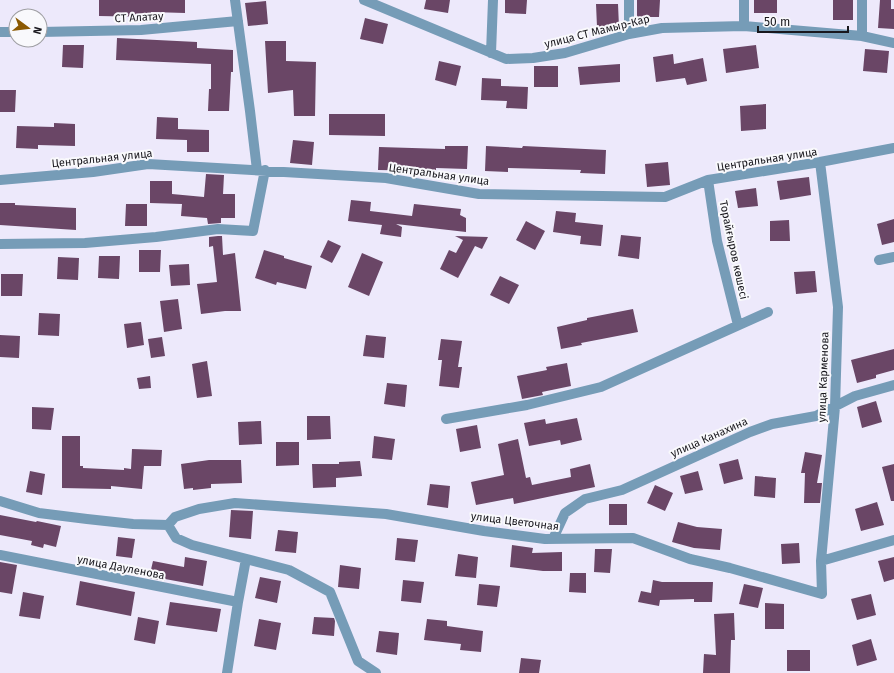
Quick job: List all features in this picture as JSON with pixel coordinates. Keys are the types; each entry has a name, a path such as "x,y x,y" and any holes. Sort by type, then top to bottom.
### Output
{"street":[{"path":"0,244 85,243 156,237 218,229 253,231 261,170 235,0"},
{"name":"улица СТ Мамыр-Кар","path":"364,0 506,59 533,58 565,53 629,34 662,28 744,26 862,36 894,43"},
{"path":"491,53 493,0"},
{"path":"629,0 629,34"},
{"path":"744,0 744,26"},
{"path":"862,0 862,36"},
{"name":"СТ Алатау","path":"48,32 141,30 238,21"},
{"name":"Центральная улица","path":"0,180 93,172 148,164 386,178 479,194 665,198 708,180 820,162 894,148"},
{"name":"улица Карменова","path":"820,162 838,307 835,407 821,561 822,594"},
{"name":"Торайғыров көшесі","path":"708,180 718,241 738,325"},
{"path":"879,260 894,257"},
{"path":"446,419 527,405 601,387 768,312"},
{"name":"улица Канахина","path":"553,538 564,513 585,499 622,490 750,432 772,424 816,416 855,396 894,385"},
{"path":"0,501 46,514 134,524 168,525 176,538 187,543 289,570 330,592 358,662 376,673"},
{"name":"улица Цветочная","path":"168,525 175,517 198,509 235,503 386,514 484,531 553,538 633,538 690,559 730,568 822,594"},
{"path":"821,561 894,540"},
{"name":"улица Дауленова","path":"0,555 238,602"},
{"path":"227,673 246,559"}],"building":[{"path":"99,0 185,0 185,13 151,12 151,17 99,16"},
{"path":"426,0 450,0 448,13 424,9"},
{"path":"505,0 527,0 526,14 505,13"},
{"path":"637,0 660,0 659,17 637,17"},
{"path":"754,0 777,0 777,13 754,13"},
{"path":"833,0 853,0 853,20 833,20"},
{"path":"880,0 891,0 891,9 894,9 894,29 878,28"},
{"path":"266,1 268,24 248,26 245,3"},
{"path":"596,4 618,4 619,27 597,27"},
{"path":"365,18 388,24 383,44 360,39"},
{"path":"117,38 197,42 197,48 233,50 233,72 231,72 229,111 208,111 209,89 211,89 211,64 116,60"},
{"path":"265,41 286,41 286,61 316,62 315,116 294,116 293,90 268,93"},
{"path":"63,45 84,45 83,68 62,67"},
{"path":"756,45 759,68 726,73 723,49"},
{"path":"865,49 889,51 887,73 863,71"},
{"path":"673,54 674,64 703,58 707,81 687,85 685,78 656,82 653,57"},
{"path":"439,61 461,66 456,86 435,80"},
{"path":"620,64 620,82 580,85 578,67"},
{"path":"534,66 558,66 558,87 534,87"},
{"path":"482,78 501,79 501,86 528,87 527,109 506,108 507,101 481,100"},
{"path":"0,90 16,90 15,112 0,112"},
{"path":"766,104 766,129 741,131 740,106"},
{"path":"329,114 385,114 385,136 329,135"},
{"path":"157,117 178,118 178,129 209,130 209,152 187,152 187,140 156,139"},
{"path":"54,123 75,124 75,146 38,145 38,149 16,148 17,126 54,127"},
{"path":"293,140 314,142 312,165 290,163"},
{"path":"445,146 468,146 467,169 436,168 436,171 378,170 379,147 445,149"},
{"path":"486,146 522,148 523,146 606,150 605,174 580,173 581,170 508,168 508,172 485,171"},
{"path":"668,162 670,185 647,187 645,164"},
{"path":"206,174 224,175 223,194 235,194 235,218 221,218 221,223 208,224 207,218 181,216 182,204 150,203 150,181 172,181 172,194 204,197"},
{"path":"809,177 811,195 780,200 777,181"},
{"path":"756,188 758,206 738,208 735,191"},
{"path":"351,200 371,202 370,211 412,216 414,204 461,209 460,215 466,218 466,232 396,224 402,227 401,237 380,234 382,225 348,221"},
{"path":"0,203 76,208 76,230 0,225"},
{"path":"126,204 147,204 147,226 125,226"},
{"path":"556,211 576,213 575,222 603,225 601,246 580,244 581,236 553,232"},
{"path":"894,219 894,242 882,245 877,224"},
{"path":"789,220 790,241 770,241 770,221"},
{"path":"526,221 545,231 535,250 516,240"},
{"path":"621,235 641,237 639,259 618,256"},
{"path":"222,236 223,255 235,253 241,311 201,314 197,284 217,282 213,246 209,247 209,237"},
{"path":"455,236 488,237 482,249 475,246 458,278 440,269 449,250 456,253 463,240"},
{"path":"328,240 341,246 332,263 320,257"},
{"path":"139,250 161,250 160,272 139,272"},
{"path":"264,250 284,256 284,258 312,266 306,289 277,282 276,285 255,278"},
{"path":"362,253 383,262 369,296 348,287"},
{"path":"99,256 120,256 119,279 98,278"},
{"path":"58,257 79,258 78,280 57,279"},
{"path":"189,264 190,285 171,286 169,265"},
{"path":"815,271 817,292 796,294 794,272"},
{"path":"1,274 23,274 22,296 1,296"},
{"path":"500,276 519,285 509,304 490,295"},
{"path":"178,299 182,329 164,332 160,301"},
{"path":"633,309 638,332 581,343 582,345 561,349 557,327 587,320 587,318"},
{"path":"39,313 60,314 59,336 38,335"},
{"path":"141,322 144,345 127,348 124,324"},
{"path":"0,335 20,336 19,358 0,357"},
{"path":"366,335 386,337 384,358 363,356"},
{"path":"162,337 165,356 151,358 148,339"},
{"path":"441,339 462,341 458,367 462,367 459,388 439,386 442,360 438,360"},
{"path":"894,349 894,370 876,375 876,378 857,383 851,360"},
{"path":"207,361 212,396 197,398 192,364"},
{"path":"567,363 571,386 542,392 543,395 522,399 517,376 547,370 546,367"},
{"path":"150,376 151,388 139,389 137,378"},
{"path":"387,383 407,385 405,407 384,404"},
{"path":"876,401 882,422 862,428 857,407"},
{"path":"32,407 54,408 51,430 32,429"},
{"path":"307,416 330,416 331,439 307,440"},
{"path":"577,418 582,440 561,445 560,440 529,446 524,423 545,419 546,424"},
{"path":"261,421 262,444 239,445 238,422"},
{"path":"477,425 481,448 460,452 456,429"},
{"path":"62,436 80,436 80,466 83,466 83,468 131,469 132,449 162,450 161,466 144,466 142,489 111,486 111,489 62,488"},
{"path":"374,436 395,439 392,460 372,458"},
{"path":"518,439 526,478 530,477 532,485 571,477 570,469 590,464 595,487 514,504 513,498 476,505 471,482 504,475 498,444"},
{"path":"276,442 299,442 299,465 276,466"},
{"path":"805,452 822,455 817,483 822,483 820,503 804,503 805,473 801,473"},
{"path":"738,459 743,479 724,484 719,464"},
{"path":"209,460 241,460 242,483 211,484 211,488 193,490 193,488 184,489 181,464"},
{"path":"360,461 362,476 336,478 336,487 313,488 312,464 339,464 339,462"},
{"path":"894,464 894,501 891,501 882,467"},
{"path":"30,471 45,474 42,495 26,492"},
{"path":"698,471 703,490 685,494 680,476"},
{"path":"755,476 776,478 775,498 754,496"},
{"path":"430,484 450,486 448,508 427,505"},
{"path":"655,485 673,493 665,511 647,503"},
{"path":"877,502 884,525 861,531 855,509"},
{"path":"609,504 627,504 627,525 609,525"},
{"path":"231,510 253,511 251,539 229,537"},
{"path":"0,515 61,526 56,547 44,544 43,548 31,545 32,541 0,535"},
{"path":"678,522 697,527 722,529 720,550 694,548 672,542"},
{"path":"278,530 298,532 296,553 275,551"},
{"path":"118,537 135,539 132,558 116,556"},
{"path":"397,538 418,540 415,562 395,560"},
{"path":"799,543 800,563 782,564 781,544"},
{"path":"512,545 533,548 532,553 562,552 562,571 543,571 510,567"},
{"path":"595,549 612,549 610,573 594,572"},
{"path":"458,554 478,557 476,578 455,576"},
{"path":"185,557 207,561 203,586 165,579 164,581 149,578 153,561 184,567"},
{"path":"894,557 894,579 884,582 878,561"},
{"path":"0,562 17,565 12,594 0,592"},
{"path":"340,565 361,568 359,589 338,587"},
{"path":"570,573 586,573 586,593 569,592"},
{"path":"260,577 281,581 277,603 255,598"},
{"path":"403,580 424,582 421,603 401,601"},
{"path":"653,580 662,582 713,582 712,602 694,602 694,599 660,600 659,606 638,602 641,591 651,593"},
{"path":"80,581 135,592 131,616 76,605"},
{"path":"479,584 500,586 497,607 477,605"},
{"path":"744,584 763,588 758,608 739,604"},
{"path":"23,592 44,596 40,619 19,616"},
{"path":"871,594 876,615 857,620 851,599"},
{"path":"170,602 221,609 217,632 166,625"},
{"path":"765,603 784,604 784,629 765,629"},
{"path":"734,613 735,640 731,640 730,673 703,673 704,654 716,655 714,614"},
{"path":"138,617 159,621 155,644 134,640"},
{"path":"314,617 334,618 334,636 312,634"},
{"path":"259,619 281,623 276,650 254,646"},
{"path":"427,619 447,621 447,626 483,631 481,652 460,650 461,644 424,640"},
{"path":"379,631 399,633 397,655 376,652"},
{"path":"871,639 877,660 857,666 852,645"},
{"path":"787,650 810,650 810,671 787,671"},
{"path":"521,658 541,660 539,673 519,673"}]}
